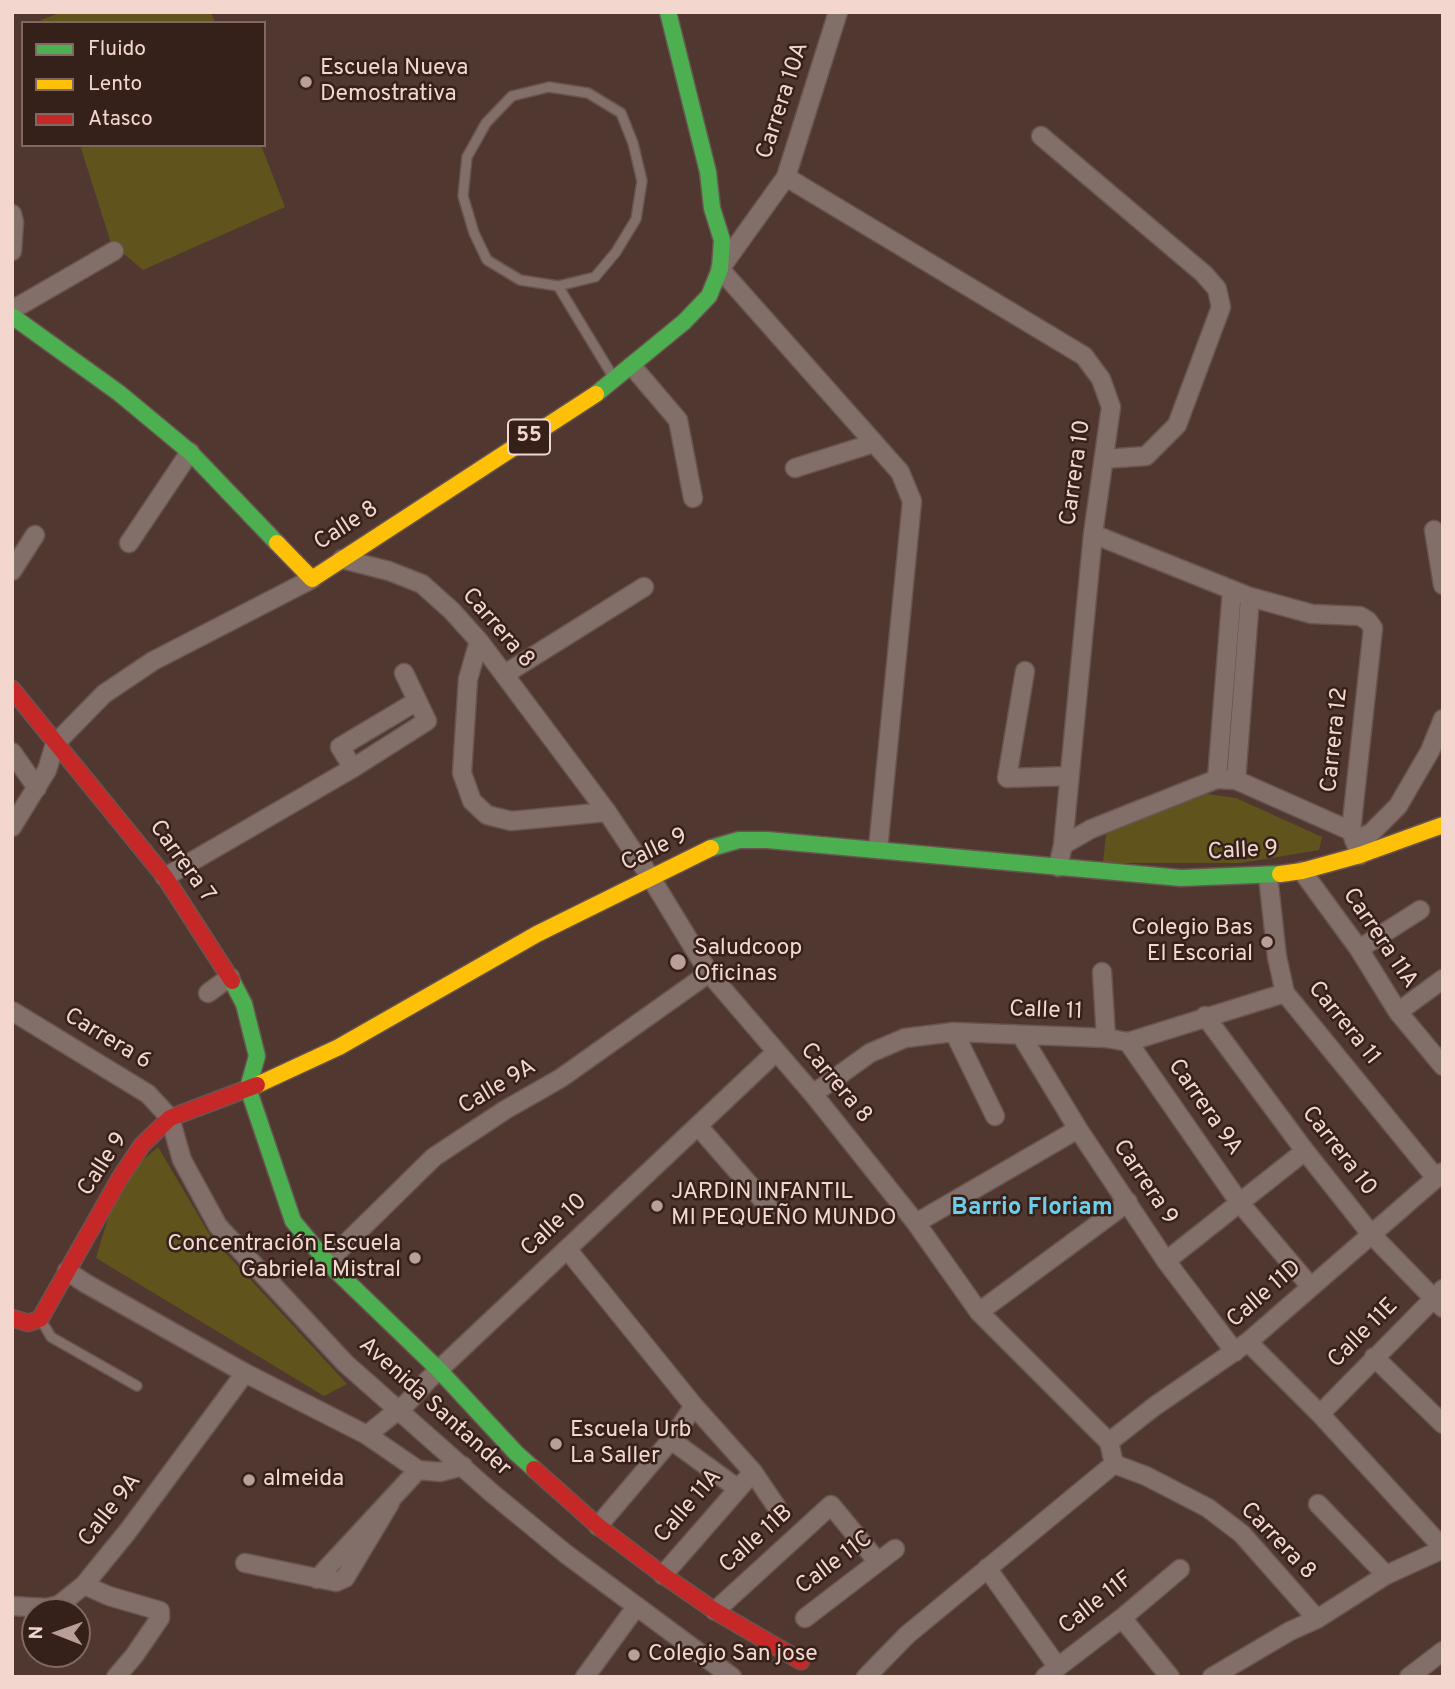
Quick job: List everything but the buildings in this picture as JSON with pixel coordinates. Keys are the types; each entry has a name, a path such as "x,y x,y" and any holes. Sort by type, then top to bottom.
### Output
{"main road":[{"name":"55","path":"652,12 693,178 712,208"},
{"name":"55","path":"668,12 708,172 712,208 722,240 720,269"},
{"name":"Calle 8","path":"312,579 615,380 684,322 709,296 720,269"},
{"path":"12,316 119,393 190,452 312,579"},
{"name":"Carrera 7","path":"12,689 50,759 165,877 220,985 244,1004 257,1056 241,1092"},
{"name":"Calle 9","path":"40,1319 142,1146 170,1118 241,1092 339,1048 537,934 714,847 739,840 766,840 1181,878 1268,876 1302,871 1355,842 1443,825"},
{"path":"241,1092 293,1221 327,1262 433,1375 598,1526 715,1611 801,1661"},
{"path":"12,1318 29,1323 40,1319"}],"street":[{"name":"Carrera 10A","path":"720,269 786,177 838,12"},
{"path":"1041,136 1204,274 1217,289 1221,307 1177,425 1146,456 1104,459"},
{"name":"Carrera 10","path":"786,177 1084,356 1101,379 1111,407 1093,534 1063,845 1058,867"},
{"path":"12,214 12,251"},
{"path":"12,310 114,250"},
{"path":"720,269 900,472 912,501 878,849"},
{"path":"632,366 678,420 693,498"},
{"path":"794,468 874,443"},
{"path":"129,543 190,452"},
{"path":"1434,530 1443,585"},
{"path":"1093,534 1250,597 1237,779"},
{"path":"12,571 35,535"},
{"name":"Carrera 8","path":"342,559 389,571 422,584 452,611 479,641 607,812 709,973 813,1094 916,1223 979,1312 1109,1442"},
{"name":"Calle 8","path":"12,827 37,788 50,759 104,694 153,662 312,579"},
{"path":"505,674 644,587"},
{"path":"1217,779 1232,590"},
{"name":"Carrera 12","path":"1250,597 1312,614 1360,616 1373,628 1355,842"},
{"path":"479,641 468,679 462,773 472,801 487,815 511,821 607,812"},
{"path":"1025,671 1006,778 1069,776"},
{"path":"165,877 353,768 427,721 404,673"},
{"path":"1063,845 1091,829 1217,779 1237,779 1355,842 1371,833 1398,806 1430,751 1443,719"},
{"path":"12,752 37,788"},
{"name":"Carrera 11A","path":"1302,871 1359,950 1398,1012 1443,1066"},
{"name":"Carrera 11","path":"1268,876 1277,957 1285,993 1439,1175"},
{"path":"1359,950 1420,910"},
{"path":"1102,972 1106,1038"},
{"name":"Calle 9A","path":"327,1262 434,1157 505,1110 561,1078 709,973"},
{"path":"1398,1012 1443,979"},
{"name":"Calle 11","path":"813,1094 870,1054 905,1038 954,1032 1106,1038 1128,1042 1285,993"},
{"name":"Carrera 6","path":"12,1011 148,1094 170,1118"},
{"name":"Carrera 10","path":"1205,1016 1305,1151 1371,1234 1440,1299"},
{"path":"954,1032 995,1116"},
{"name":"Carrera 9","path":"1021,1035 1078,1129 1166,1261 1241,1347 1320,1414 1443,1548"},
{"name":"Carrera 9A","path":"1128,1042 1239,1202 1311,1287"},
{"name":"Calle 10","path":"367,1435 403,1406 776,1052"},
{"name":"Avenida Santander","path":"170,1118 182,1160 218,1226 345,1363 403,1406 493,1494 566,1554 732,1677"},
{"path":"698,1126 768,1206"},
{"path":"916,1223 1078,1129"},
{"path":"1166,1261 1305,1151"},
{"name":"Calle 11D","path":"1109,1442 1155,1406 1241,1347 1439,1175"},
{"path":"979,1312 1128,1202"},
{"path":"567,1249 694,1406 752,1472 776,1506"},
{"path":"67,1270 85,1283 246,1373 367,1435 418,1471 440,1472 463,1466"},
{"name":"Calle 11E","path":"1320,1414 1374,1357 1440,1299"},
{"path":"1374,1357 1443,1424"},
{"name":"Calle 9A","path":"12,1606 47,1608 59,1605 84,1584 128,1531 246,1373"},
{"path":"598,1526 671,1440 694,1406"},
{"path":"671,1440 737,1488"},
{"path":"866,1677 907,1635 1114,1464 1109,1442"},
{"name":"Carrera 8","path":"1114,1464 1146,1476 1208,1508 1241,1534 1317,1619"},
{"path":"245,1563 317,1580 336,1582 345,1578 390,1503 418,1471"},
{"name":"Calle 11A","path":"663,1575 752,1472"},
{"path":"1318,1504 1386,1576"},
{"name":"Calle 11B","path":"715,1611 831,1505 878,1562"},
{"path":"1212,1677 1290,1630 1317,1619 1386,1576 1443,1548"},
{"name":"Calle 11C","path":"805,1618 895,1549"},
{"path":"987,1568 1051,1671"},
{"name":"Calle 11F","path":"1051,1671 1122,1618 1180,1569"},
{"path":"84,1584 109,1596 160,1611 160,1618 116,1677"},
{"path":"585,1677 636,1606"},
{"path":"1122,1618 1170,1677"},
{"path":"1409,1677 1443,1651"}],"lane":[{"path":"558,286 596,276 616,252 636,219 642,181 633,143 621,113 587,93 550,87 512,96 486,123 467,157 463,195 474,233 487,260 520,280 558,286 615,380"},
{"path":"40,1319 51,1337 137,1386"}],"shaded area":[{"path":"62,12 211,12 214,21 41,21"},
{"path":"81,147 262,147 285,207 143,270 111,243"},
{"path":"1200,793 1236,798 1322,837 1319,850 1241,863 1103,863 1106,834"},
{"path":"158,1147 211,1237 347,1384 324,1396 96,1258 119,1181"}],"traffic: fast":[{"path":"596,394 684,322 709,296 720,269 722,240 712,208 708,172 668,12"},
{"path":"12,316 119,393 190,452 277,543"},
{"path":"711,848 739,840 767,840 1181,878 1280,874"},
{"path":"232,981 244,1004 257,1056 248,1088 293,1221 327,1262 439,1370 534,1469"}],"traffic: slow":[{"path":"277,543 312,579 596,394"},
{"path":"1280,874 1302,871 1360,855 1443,825"},
{"path":"257,1085 339,1047 537,934 711,848"}],"traffic: jam":[{"path":"12,689 165,877 232,981"},
{"path":"12,1318 28,1323 40,1319 120,1178 142,1145 170,1118 257,1085"},
{"path":"534,1469 598,1526 663,1575 715,1611 801,1661"}],"place":[{"name":"Escuela Nueva Demostrativa","path":"306,82"},
{"name":"Colegio Bas El Escorial","path":"1267,942"},
{"name":"Saludcoop Oficinas","path":"678,962"},
{"name":"JARDIN INFANTIL MI PEQUEÑO MUNDO","path":"657,1206"},
{"name":"Concentración Escuela Gabriela Mistral","path":"415,1258"},
{"name":"Escuela Urb La Saller","path":"556,1444"},
{"name":"almeida","path":"249,1480"},
{"name":"Colegio San jose","path":"634,1655"}],"district":[{"name":"Barrio Floriam","path":"1032,1209"}]}
